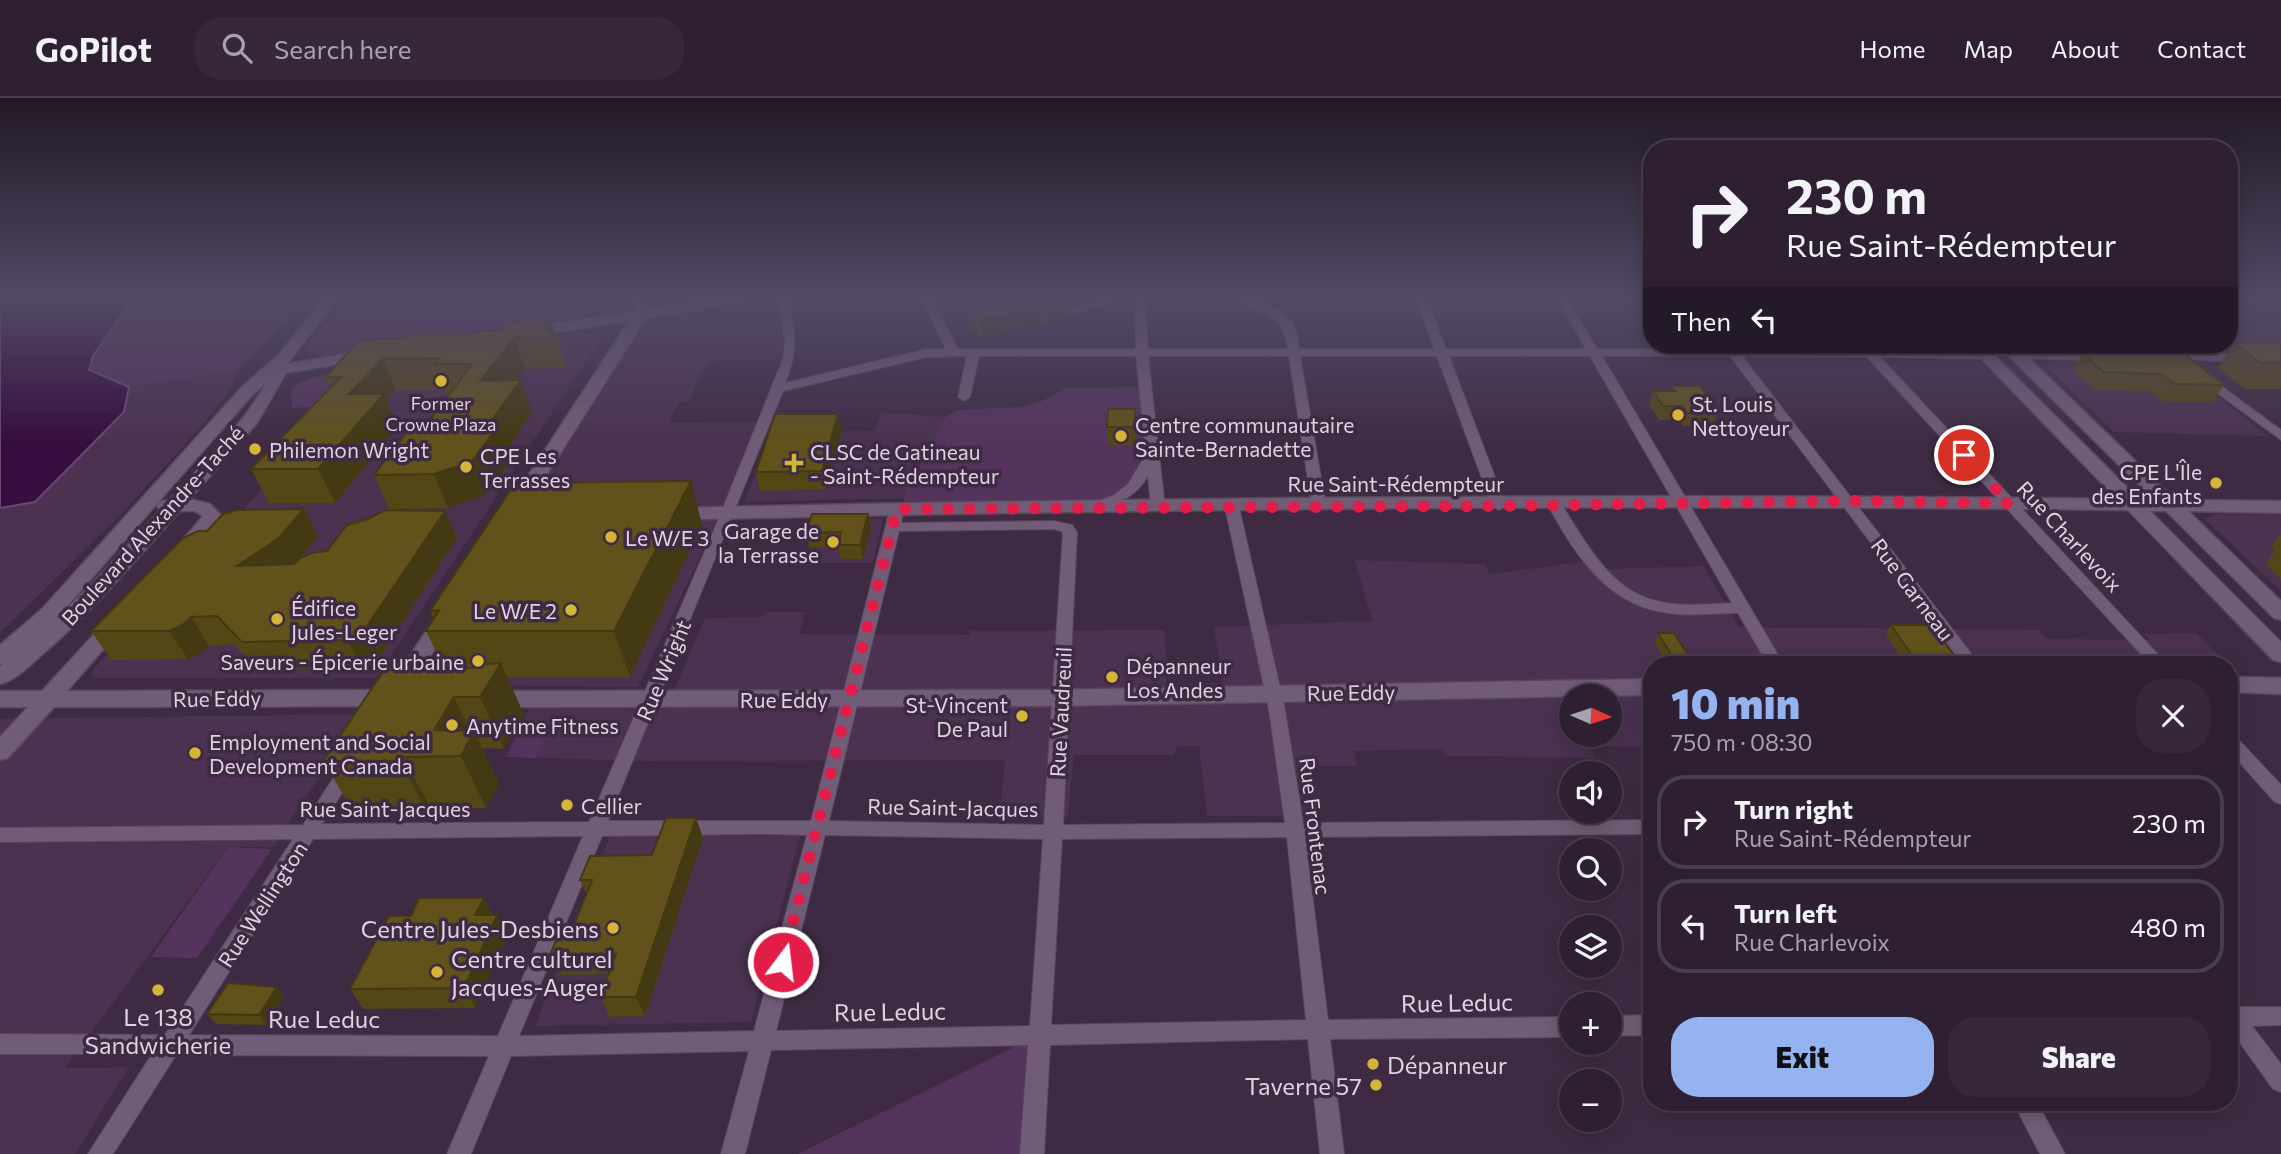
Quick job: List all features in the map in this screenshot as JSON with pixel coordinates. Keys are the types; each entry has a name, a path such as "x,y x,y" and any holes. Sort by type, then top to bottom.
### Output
{"main road":[{"name":"Boulevard Alexandre-Taché","path":"0,657 49,614 247,391 276,369 293,347"},
{"path":"534,516 508,521 618,347"},
{"path":"276,369 382,354"},
{"path":"1986,354 2281,655"},
{"path":"2016,354 2281,614"},
{"name":"Boulevard Alexandre-Taché","path":"0,677 40,646 140,545 235,438 275,383 276,369"},
{"name":"Rue Saint-Rédempteur","path":"649,514 728,513 895,518 1080,508 1846,501 2281,507"},
{"path":"147,506 202,507 212,516 210,522 172,563"},
{"path":"393,698 459,596"},
{"path":"0,752 136,602"},
{"path":"2238,685 2281,686"},
{"name":"Rue Eddy","path":"469,699 1062,697 1643,687"},
{"name":"Rue Eddy","path":"0,699 416,699"}],"street":[{"name":"Rue Wright","path":"459,1154 728,513 792,347"},
{"path":"951,347 954,353"},
{"path":"1142,347 1158,507"},
{"path":"1294,347 1319,507"},
{"path":"1439,347 1499,506"},
{"path":"1591,347 1771,656"},
{"path":"777,387 788,387 919,354 1643,351"},
{"path":"964,397 974,353"},
{"name":"Rue Garneau","path":"1735,354 1965,656"},
{"name":"Rue Charlevoix","path":"1871,354 2152,656"},
{"path":"2067,354 2109,357"},
{"path":"2155,357 2281,359"},
{"path":"2178,357 2281,436"},
{"path":"1080,508 1111,502 1125,496 1135,485 1152,454"},
{"path":"1555,505 1581,549 1632,596 1662,607 1743,608"},
{"name":"Rue Frontenac","path":"1232,507 1275,693 1294,829 1332,1154"},
{"path":"733,1154 852,698 895,518"},
{"name":"Rue Vaudreuil","path":"895,518 1054,525 1067,528 1070,536 1032,1154"},
{"path":"378,723 393,698"},
{"path":"2238,750 2281,797"},
{"name":"Rue Wellington","path":"100,1154 356,756"},
{"name":"Rue Saint-Jacques","path":"0,835 596,828 1053,832 1643,827"},
{"path":"2238,1016 2281,1016"},
{"path":"2238,1025 2281,1082"},
{"path":"1622,1026 1643,1026"},
{"name":"Rue Leduc","path":"0,1044 504,1046 1040,1034 1559,1027"},
{"path":"2029,1111 2053,1154"}],"shaded area":[{"path":"0,347 99,347 89,370 129,387 124,412 35,502 0,508"},
{"path":"99,347 260,347 237,371 129,387 89,371 93,356"},
{"path":"307,347 387,347 332,356 307,351"},
{"path":"488,347 595,347 376,678 94,678 91,672 326,420 371,367"},
{"path":"626,347 783,347 778,359 708,361 689,401 680,401 668,423 757,422 719,516 638,687 423,685 426,674 476,582"},
{"path":"2238,347 2281,347 2281,352 2238,352"},
{"path":"2040,354 2128,354 2132,357"},
{"path":"2128,354 2164,354 2267,436 2114,432 2046,366 2053,361 2138,362"},
{"path":"237,371 232,387 201,427 123,512 0,633 0,508 35,502 124,412 129,387"},
{"path":"324,375 348,375 317,407 292,408 290,391 301,382"},
{"path":"1147,387 1152,454 1118,500 902,509 908,479 913,479 945,417 957,410 1020,407 1042,401 1067,388"},
{"path":"882,412 945,417 913,479 908,479 904,498 744,502 773,432 874,431"},
{"path":"2213,514 2281,515 2281,591 2205,519"},
{"path":"818,519 883,519 873,563 804,563"},
{"path":"1355,560 1485,564 1489,574 1582,562 1610,569 1703,566 1739,627 2038,630 2046,639 2150,640 2144,634 2196,633 2220,656 1643,656 1643,747 1622,747 1622,684 1559,684 1559,747 1590,747 1594,758 1445,756 1442,749 1354,751 1357,766 1305,766 1311,814 1207,816 1199,746 1177,746 1174,755 1074,755 1068,817 999,818 1005,760 644,761 505,757 530,708 666,709 705,618 763,617 766,612 805,612 799,634 970,635 971,631 1165,630 1167,684 1223,683 1214,627 1372,621"},
{"path":"361,714 273,847 228,847 65,1068 129,1067 75,1154 0,1154 0,719"},
{"path":"526,721 553,722 536,758 508,757"},
{"path":"610,836 800,836 751,1022 535,1026"},
{"path":"228,847 272,849 197,958 151,957"},
{"path":"1040,1034 1032,1154 798,1154"}],"building":[{"path":"353,347 507,347 480,381 521,380 491,421 499,425 471,462 434,474 374,475 413,424 429,421 472,364 435,364 440,358 383,359 349,394 384,394 318,469 251,469 341,377 325,377"},
{"path":"2240,347 2281,347 2281,363 2261,363"},
{"path":"2083,354 2184,354 2224,385 2175,384 2161,374 2104,372"},
{"path":"1672,386 1700,386 1718,412 1687,413 1683,406 1663,406 1653,391 1675,391"},
{"path":"1108,409 1135,409 1135,427 1107,427"},
{"path":"775,414 838,414 822,471 756,472"},
{"path":"691,481 614,631 426,631 439,610 430,611 515,483"},
{"path":"304,509 279,538 237,566 294,564 312,553 327,551 347,525 368,519 385,510 445,511 363,632 347,640 242,642 217,616 191,617 184,624 169,631 91,631 183,538 198,531 207,531 223,514 237,510"},
{"path":"812,514 868,514 860,545 838,545 841,532 806,533"},
{"path":"1891,625 1932,625 1955,656 1912,656"},
{"path":"1658,633 1674,633 1689,656 1672,656"},
{"path":"501,663 480,697 454,697 434,730 474,731 461,756 403,757 400,761 323,761 387,666 472,668"},
{"path":"666,818 696,818 636,997 600,997 616,954 550,955 561,929 572,930 592,880 580,880 590,856 652,855"},
{"name":"Centre culturel Jacques-Auger","path":"419,898 484,898 475,915 497,915 464,988 350,989 389,916 411,916"},
{"path":"228,983 277,987 259,1015 207,1014"}],"place":[{"name":"Former Crowne Plaza","path":"441,381"},
{"name":"St. Louis Nettoyeur","path":"1678,415"},
{"name":"Centre communautaire Sainte-Bernadette","path":"1121,436"},
{"name":"Philemon Wright","path":"255,449"},
{"name":"CLSC de Gatineau - Saint-Rédempteur","path":"794,463"},
{"name":"CPE Les Terrasses","path":"466,467"},
{"name":"CPE L'Île des Enfants","path":"2216,483"},
{"name":"Le W/E 3","path":"611,537"},
{"name":"Garage de la Terrasse","path":"833,542"},
{"name":"Le W/E 2","path":"571,610"},
{"name":"Édifice Jules-Leger","path":"277,619"},
{"name":"Saveurs - Épicerie urbaine","path":"478,661"},
{"name":"Dépanneur Los Andes","path":"1112,677"},
{"name":"St-Vincent De Paul","path":"1022,716"},
{"name":"Anytime Fitness","path":"452,725"},
{"name":"Employment and Social Development Canada","path":"195,753"},
{"name":"Cellier","path":"567,805"},
{"name":"Centre Jules-Desbiens","path":"613,928"},
{"name":"Centre culturel Jacques-Auger","path":"437,972"},
{"name":"Le 138 Sandwicherie","path":"158,990"},
{"name":"Dépanneur","path":"1373,1064"},
{"name":"Taverne 57","path":"1376,1085"}],"route":[{"path":"783,962 848,714 897,509 1846,501 2009,503 1964,455"}]}
